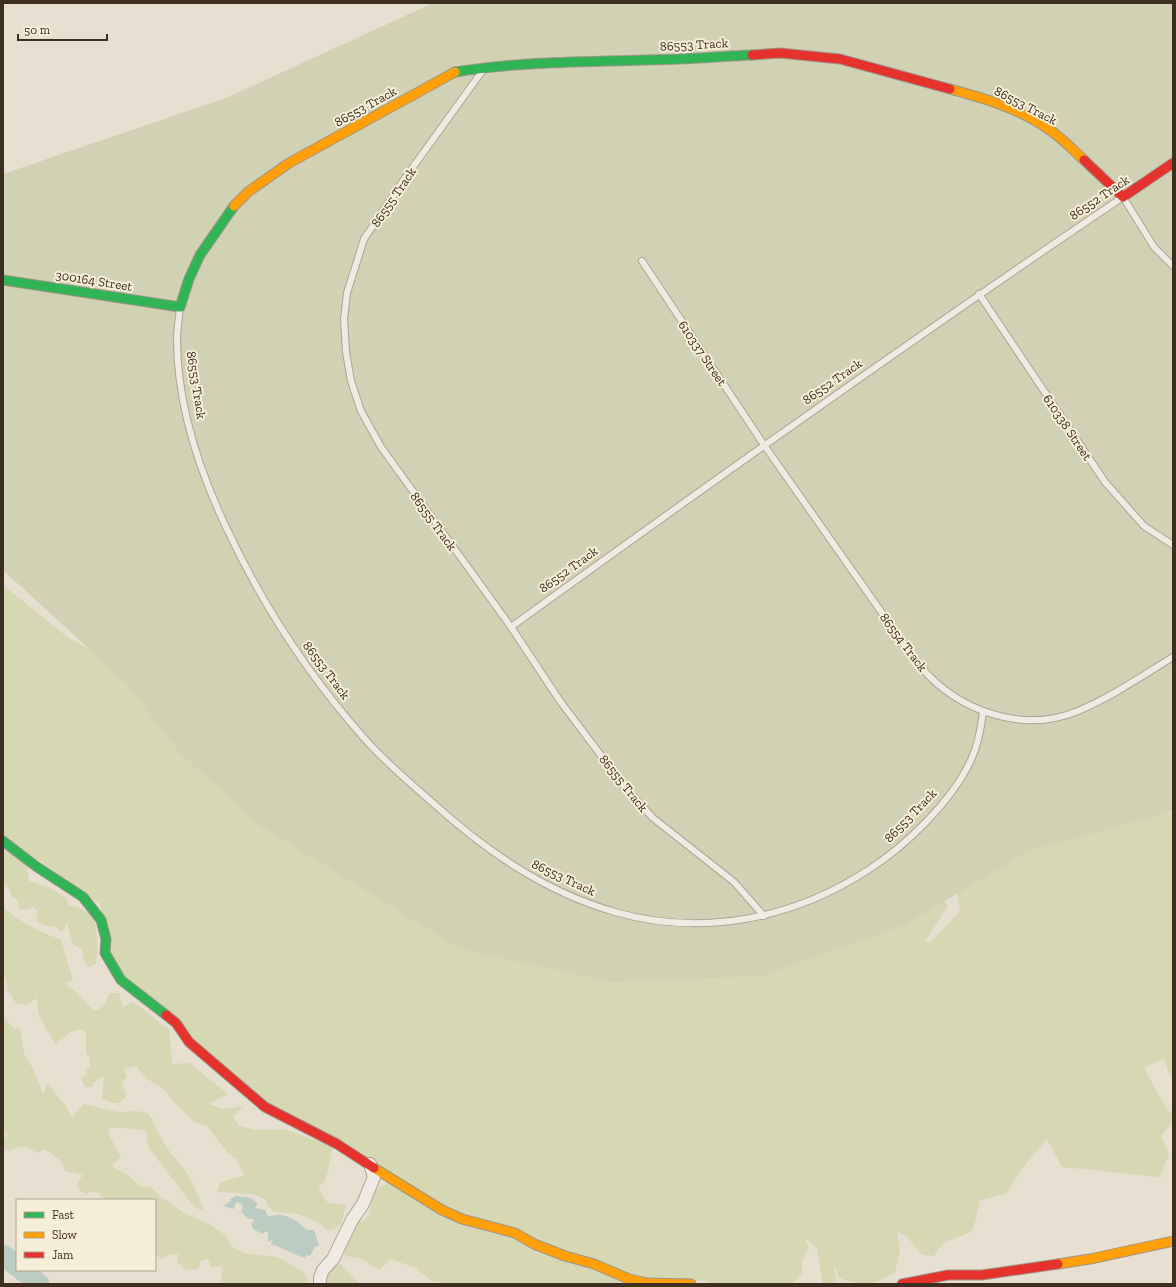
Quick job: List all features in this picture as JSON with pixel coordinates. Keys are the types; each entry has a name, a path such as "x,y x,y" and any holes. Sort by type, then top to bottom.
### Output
{"street":[{"name":"86553 Track","path":"180,307 189,279 200,254 231,209 248,192 289,163 453,72 484,67 620,60 679,59 780,53 840,59 988,99 1024,116 1046,127 1063,140 1124,197"},
{"name":"86552 Track","path":"1124,197 1173,163"},
{"name":"300164 Street","path":"3,280 180,307"},
{"path":"3,841 37,867 83,897 91,905 101,920 106,939 105,953 110,964 121,980 176,1023 189,1042 265,1107 303,1125 370,1164 442,1210 462,1219 515,1233 534,1244 565,1256 594,1264 629,1278 647,1283 691,1284"},
{"path":"320,1284 320,1278 323,1270 333,1259 352,1220 363,1204 374,1177 370,1164"},
{"path":"902,1284 948,1275 982,1275 1090,1259 1173,1241"}],"lane":[{"name":"86555 Track","path":"484,67 405,178 364,239 347,293 344,319 351,381 361,411 381,447 511,627 560,701 643,808 653,818 734,882 764,916"},
{"name":"86553 Track","path":"1124,197 1154,247 1173,266"},
{"name":"86552 Track","path":"511,627 764,445 979,294 1124,197"},
{"name":"610337 Street","path":"642,261 764,445"},
{"name":"610338 Street","path":"979,294 1105,482 1144,526 1173,545"},
{"name":"86553 Track","path":"180,307 177,337 179,372 184,405 197,454 215,503 245,568 273,616 301,658 366,740 404,778 491,852 529,876 560,891 604,909 656,921 689,924 727,922 764,916 821,897 855,879 886,859 915,834 936,810 970,763 980,736 983,712"},
{"name":"86554 Track","path":"764,445 921,667 941,686 983,712 1008,718 1031,720 1050,718 1076,712 1103,700 1173,657"}],"green space":[{"path":"433,3 1173,3 1173,811 1031,850 904,925 762,976 612,982 461,949 261,826 180,753 125,682 3,570 3,174 226,98"},
{"path":"3,585 70,639 168,691 913,860 948,906 925,941 930,943 960,911 949,853 1164,813 1173,813 1173,1077 1169,1075 1164,1058 1144,1068 1166,1108 1173,1115 1173,1122 1161,1136 1169,1154 1160,1177 1062,1167 1047,1139 1023,1167 1006,1194 980,1200 973,1230 967,1234 947,1241 934,1256 922,1255 908,1238 897,1231 900,1251 895,1273 874,1282 862,1284 839,1278 834,1265 836,1284 823,1284 817,1248 805,1238 809,1248 802,1261 802,1273 792,1284 715,1284 704,1281 647,1280 459,1215 266,1102 124,978 110,955 100,904 3,835"},
{"path":"3,849 27,865 29,881 48,887 67,898 68,905 80,908 91,916 94,920 97,932 96,964 89,967 84,961 82,950 73,944 67,924 62,933 54,926 45,925 36,920 38,911 33,907 28,910 19,910 17,900 11,896 10,890 3,882"},
{"path":"3,907 30,926 61,939 73,980 65,983 95,1011 104,1006 110,993 119,993 123,1008 131,1002 169,1029 172,1064 189,1063 228,1094 209,1104 224,1109 243,1106 233,1117 239,1126 257,1130 286,1130 333,1146 326,1179 318,1189 328,1203 346,1205 341,1224 333,1230 327,1230 322,1225 310,1218 295,1214 274,1212 267,1206 266,1200 253,1194 217,1192 220,1182 244,1176 237,1160 227,1152 207,1126 195,1123 173,1101 166,1091 146,1078 136,1066 124,1069 127,1077 122,1082 126,1096 120,1103 112,1103 102,1098 104,1077 97,1079 92,1087 85,1087 81,1078 87,1075 86,1071 90,1067 90,1058 86,1053 86,1033 81,1029 70,1032 56,1044 45,1028 40,1017 37,998 26,1005 16,1003 7,990 6,980 3,974"},
{"path":"3,1020 6,1020 15,1029 20,1028 24,1053 33,1069 43,1094 48,1084 65,1105 72,1117 84,1104 118,1112 137,1111 147,1113 151,1117 157,1131 170,1152 188,1174 205,1212 194,1207 148,1147 146,1131 127,1128 111,1128 108,1133 121,1157 112,1166 129,1176 141,1187 150,1187 184,1213 209,1224 225,1235 231,1246 243,1253 277,1257 304,1272 309,1284 220,1284 223,1270 221,1267 211,1267 208,1259 201,1260 198,1269 186,1270 177,1262 178,1254 169,1255 161,1259 156,1255 156,1199 103,1199 99,1193 90,1191 87,1195 79,1190 77,1183 83,1175 65,1171 62,1162 45,1149 37,1153 26,1147 20,1147 8,1151 3,1147 3,1138 9,1136 3,1130"},
{"path":"392,1182 505,1235 640,1284 448,1284 431,1281 416,1268 390,1259 380,1270 359,1258 345,1256 344,1248 357,1222 363,1221 369,1215 374,1194 385,1184"},
{"path":"340,1264 360,1284 327,1284 329,1272"}],"shaded area":[{"path":"236,1196 251,1198 258,1204 255,1208 265,1210 268,1216 278,1215 291,1218 298,1222 306,1230 314,1230 319,1245 315,1247 310,1256 307,1255 304,1258 271,1244 273,1240 268,1242 268,1231 262,1234 253,1229 251,1224 254,1221 253,1219 249,1219 241,1212 243,1207 240,1203 236,1202 234,1209 223,1206 231,1201 230,1199"}],"waterway":[{"path":"3,1255 16,1265"},
{"path":"23,1271 39,1284"}],"traffic: fast":[{"path":"455,72 539,63 679,59 752,55"},
{"path":"3,280 180,307 189,279 200,255 234,206"},
{"path":"3,841 37,867 83,897 101,920 106,939 105,953 121,980 166,1015"}],"traffic: slow":[{"path":"234,206 248,192 289,163 455,72"},
{"path":"950,89 988,100 1012,109 1036,121 1062,139 1084,160"},
{"path":"374,1168 442,1210 462,1219 515,1233 534,1244 565,1256 594,1264 629,1279 647,1283 691,1284"},
{"path":"1058,1264 1090,1259 1173,1241"}],"traffic: jam":[{"path":"752,55 780,53 840,59 950,89"},
{"path":"1084,160 1123,197 1173,163"},
{"path":"166,1015 176,1023 189,1042 265,1107 337,1144 374,1168"},
{"path":"902,1284 948,1275 982,1275 1058,1264"}]}
